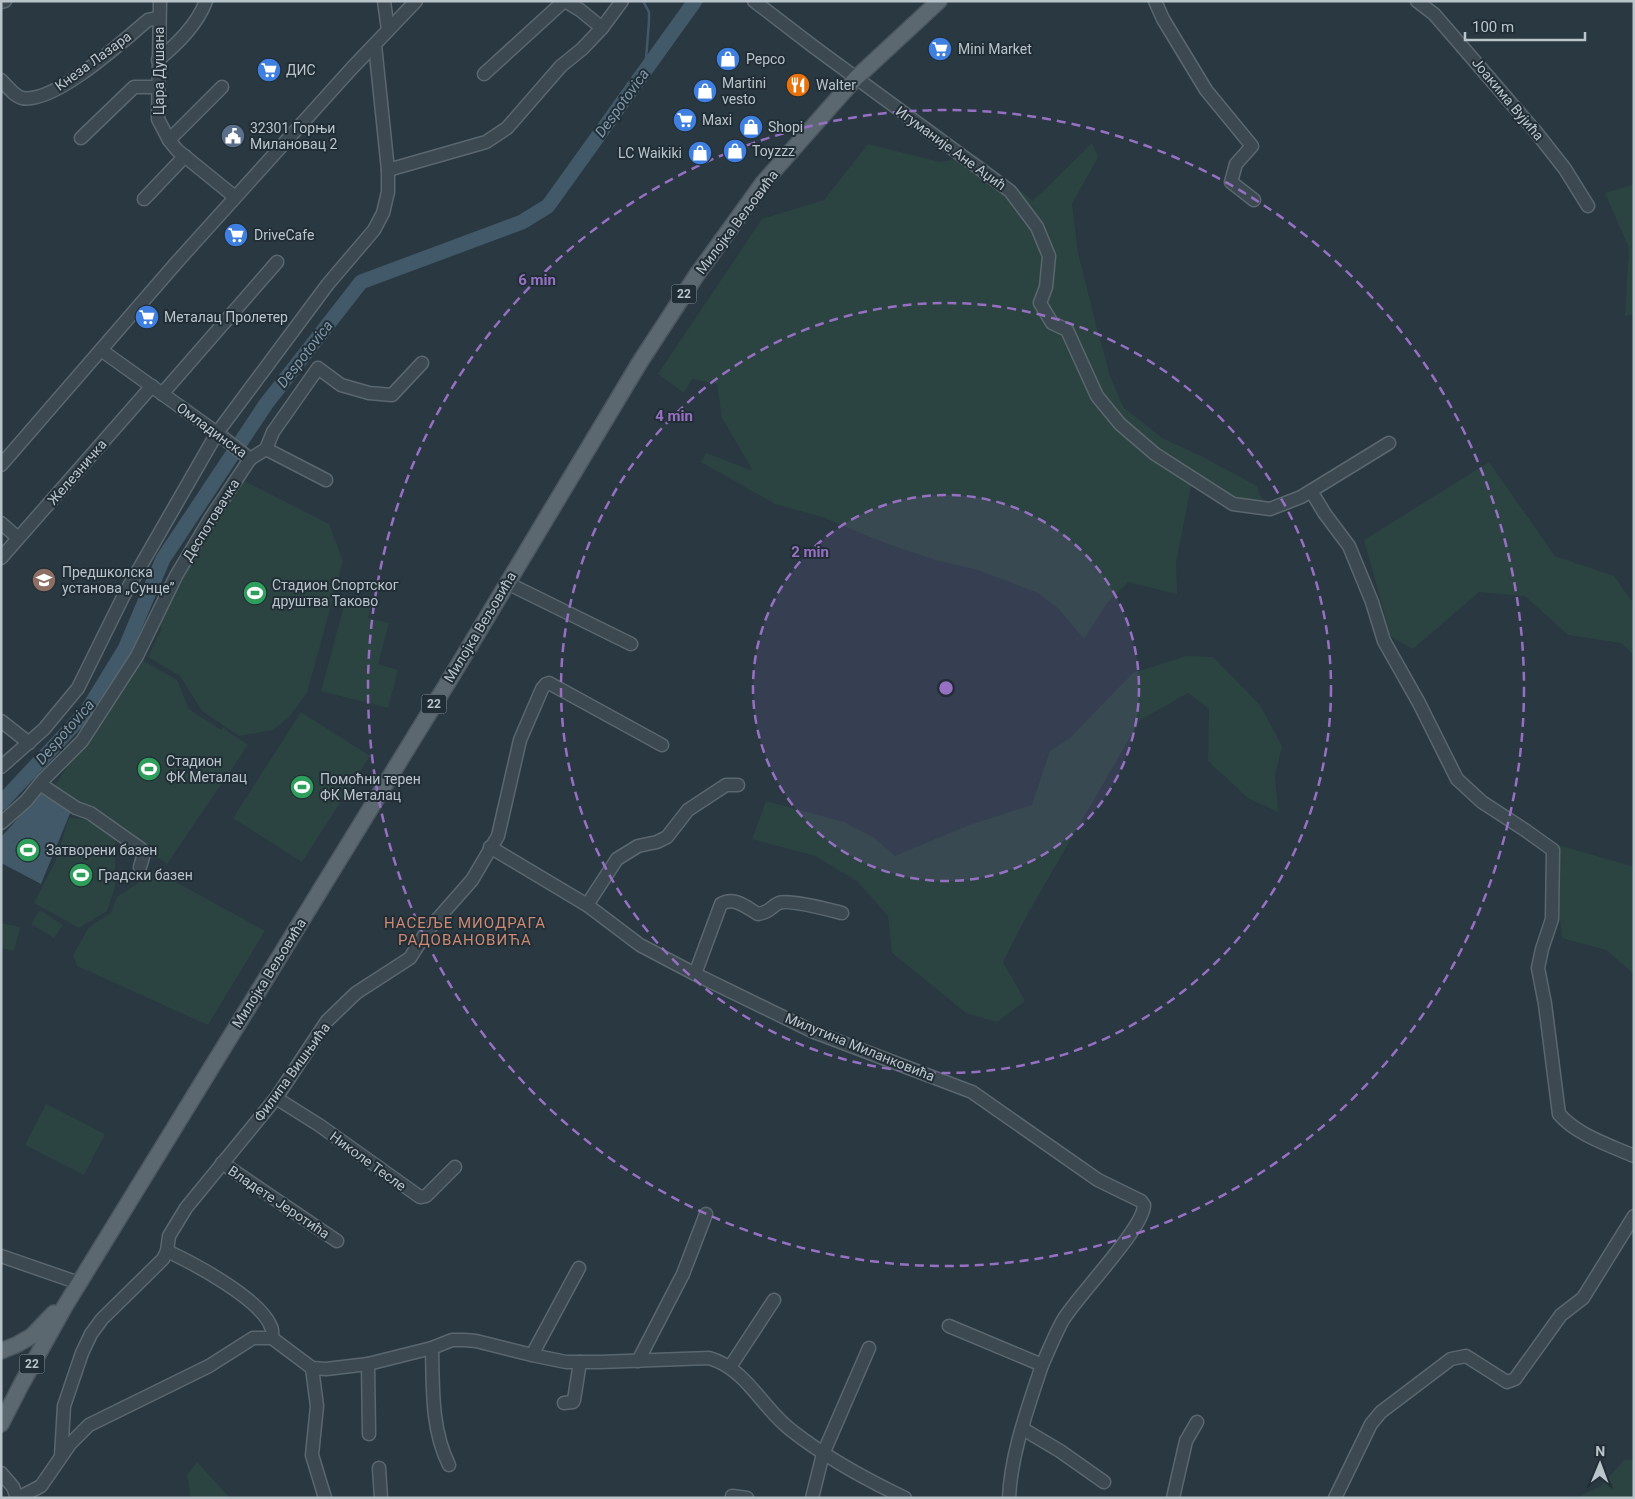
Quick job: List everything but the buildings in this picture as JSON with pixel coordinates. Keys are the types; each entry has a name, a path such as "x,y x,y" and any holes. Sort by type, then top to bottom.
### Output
{"main road":[{"name":"Милојка Вељовића","path":"1,1424 64,1306 507,583 640,362 696,276 767,179 856,78 939,1"},
{"path":"1,1351 32,1336 52,1314 64,1306"}],"street":[{"name":"Цара Душана","path":"160,1 158,119 169,140 235,197"},
{"path":"158,60 173,48 197,20 206,1"},
{"path":"384,1 388,30"},
{"path":"1,465 235,197 416,1"},
{"path":"484,74 565,1 580,10 602,28"},
{"path":"388,170 486,142 497,136 507,128 561,66 596,37 622,1"},
{"name":"Игуманије Ане Аџић","path":"754,1 1010,191 1037,227 1049,256 1046,287 1040,303 1052,323 1067,330 1097,396 1120,424 1155,454 1233,504 1270,509 1301,497 1389,443"},
{"path":"1154,1 1206,90 1252,146 1236,164 1231,182 1254,200"},
{"name":"Јоакима Вујића","path":"1417,1 1434,14 1536,132 1565,168 1588,206"},
{"name":"Кнеза Лазара","path":"1,80 19,97 32,99 46,94 91,66 148,20 159,18"},
{"path":"1,767 44,729 78,688 124,595 221,436 328,284 374,230 384,213 388,192 388,170 374,45"},
{"path":"81,138 134,87 158,87"},
{"path":"169,140 222,87"},
{"path":"144,198 186,156"},
{"name":"Железничка","path":"1,558 277,262"},
{"name":"Омладинска","path":"101,350 248,456 266,449 273,432 318,368 340,384 369,393 392,395 422,363"},
{"path":"266,449 326,480"},
{"name":"Деспотовачка","path":"1,823 26,801 82,741 132,663 176,576 248,456"},
{"path":"1311,491 1349,546 1372,602 1384,641 1419,702 1457,779 1482,802 1553,850 1552,919 1538,968 1545,1004 1559,1114 1567,1123 1634,1156"},
{"path":"1,523 18,538"},
{"path":"507,583 631,644"},
{"name":"Филипа Вишњића","path":"61,1456 64,1406 82,1353 91,1334 102,1319 163,1259 169,1236 186,1208 276,1098 327,1021 356,993 410,958 428,932 472,880 498,836 520,740 542,689 546,684 549,683 662,746"},
{"path":"1,721 29,743"},
{"path":"40,784 76,808 90,813 141,849 143,858 140,867"},
{"path":"587,904 617,859 638,846 657,842 667,837 688,810 726,785 738,784"},
{"name":"Милутина Миланковића","path":"490,848 587,904 640,945 695,974 814,1032 972,1092 1098,1180 1138,1198 1144,1205 1142,1215 1114,1256 1084,1291 1063,1320 1042,1365"},
{"path":"695,974 721,904 727,901 735,901 758,914 768,912 779,903 789,902 842,913"},
{"name":"Николе Тесле","path":"276,1098 420,1197 426,1196 455,1168"},
{"name":"Владете Јеротића","path":"222,1163 337,1241"},
{"path":"638,1361 683,1274 706,1214"},
{"path":"1335,1498 1371,1424 1381,1412 1451,1359 1466,1356 1507,1382 1515,1379 1560,1315 1583,1298 1634,1216"},
{"path":"166,1251 189,1261 243,1296 267,1320 272,1328 272,1338"},
{"path":"1,1256 79,1283"},
{"path":"532,1356 579,1268"},
{"path":"730,1367 774,1300"},
{"path":"949,1326 1042,1365 1017,1446 1010,1480 1009,1498"},
{"path":"1,1474 13,1487 18,1498 41,1486 61,1456 81,1432 95,1421 209,1366 252,1338 272,1338 312,1368 326,1369 368,1364 432,1348 452,1340 464,1340 476,1341 532,1356 566,1362 709,1358 720,1361 730,1367 752,1387 773,1415 823,1454 902,1497"},
{"path":"432,1348 435,1419 441,1446 449,1465"},
{"path":"812,1498 823,1454 869,1348"},
{"path":"564,1403 574,1402 580,1362"},
{"path":"368,1364 369,1434"},
{"path":"312,1368 317,1406 312,1455 325,1498"},
{"path":"1173,1498 1186,1441 1197,1422"},
{"path":"1023,1429 1060,1451 1104,1482"},
{"path":"379,1468 381,1498"},
{"path":"732,1496 747,1498"}],"green space":[{"path":"1092,143 1098,157 1072,204 1078,253 1094,317 1110,376 1123,407 1162,438 1201,456 1257,486 1268,515 1225,503 1191,486 1176,563 1177,594 1128,582 1107,603 1084,639 1059,609 1038,593 978,570 936,560 885,543 822,517 775,504 701,462 706,453 753,471 722,418 717,384 692,379 684,393 658,374 762,219 824,200 868,144 940,162 976,155 1033,201"},
{"path":"1634,184 1634,314 1625,316 1629,248 1605,193"},
{"path":"1489,462 1555,556 1614,576 1634,604 1634,655 1621,643 1568,635 1525,596 1479,592 1413,649 1391,637 1364,540"},
{"name":"Стадион Спортског друштва Таково","path":"243,480 329,524 343,561 307,693 289,717 273,730 239,736 202,711 180,676 148,657 162,628 158,624 226,500"},
{"path":"346,599 371,606 368,618 389,623 378,664 398,670 388,708 321,691"},
{"path":"1186,656 1213,657 1260,705 1282,746 1275,776 1278,812 1248,798 1208,761 1209,709 1188,693 1140,720 1027,915 1003,962 1025,1001 997,1022 966,1013 892,953 888,916 858,882 815,856 752,839 766,801 844,822 873,837 895,856 969,825 1032,805 1050,751 1069,739 1133,673"},
{"name":"Стадион ФК Металац","path":"140,659 177,680 189,709 248,745 167,864 82,806 52,790"},
{"name":"Помоћни терен ФК Металац","path":"301,712 370,756 302,862 233,818"},
{"name":"Градски базен","path":"69,818 96,820 115,833 115,887 107,911 79,928 34,903 55,862"},
{"path":"1552,843 1634,867 1634,974 1606,950 1562,938"},
{"path":"156,871 265,931 208,1025 77,966 73,955 89,927 111,913 117,897"},
{"path":"40,910 63,925 54,938 31,924"},
{"path":"1,923 20,927 14,951 1,948"},
{"path":"46,1104 105,1134 84,1175 25,1145"},
{"path":"1624,1460 1634,1460 1634,1498 1575,1498 1601,1486"},
{"path":"197,1462 230,1498 191,1498 187,1475"}],"water":[{"name":"Затворени базен","path":"43,791 71,811 41,884 1,863 1,837"}],"waterway":[{"path":"643,1 649,12 645,72"},
{"name":"Despotovica","path":"1,803 87,711 125,649 163,559 266,404 361,282 522,222 548,206 695,1"}],"place":[{"name":"Mini Market","path":"940,49"},
{"name":"Pepco","path":"728,59"},
{"name":"ДИС","path":"269,70"},
{"name":"Walter","path":"798,85"},
{"name":"Martini vesto","path":"705,91"},
{"name":"Maxi","path":"685,120"},
{"name":"Shopi","path":"751,127"},
{"name":"32301 Горњи Милановац 2","path":"233,136"},
{"name":"Toyzzz","path":"735,151"},
{"name":"LC Waikiki","path":"700,153"},
{"name":"DriveCafe","path":"236,235"},
{"name":"Металац Пролетер","path":"147,317"},
{"name":"Предшколска установа „Сунце”","path":"44,580"},
{"name":"Стадион Спортског друштва Таково","path":"255,593"},
{"name":"Стадион ФК Металац","path":"149,769"},
{"name":"Помоћни терен ФК Металац","path":"302,787"},
{"name":"Затворени базен","path":"28,850"},
{"name":"Градски базен","path":"81,875"}],"district":[{"name":"НАСЕЉЕ МИОДРАГА РАДОВАНОВИЋА","path":"465,932"}]}
